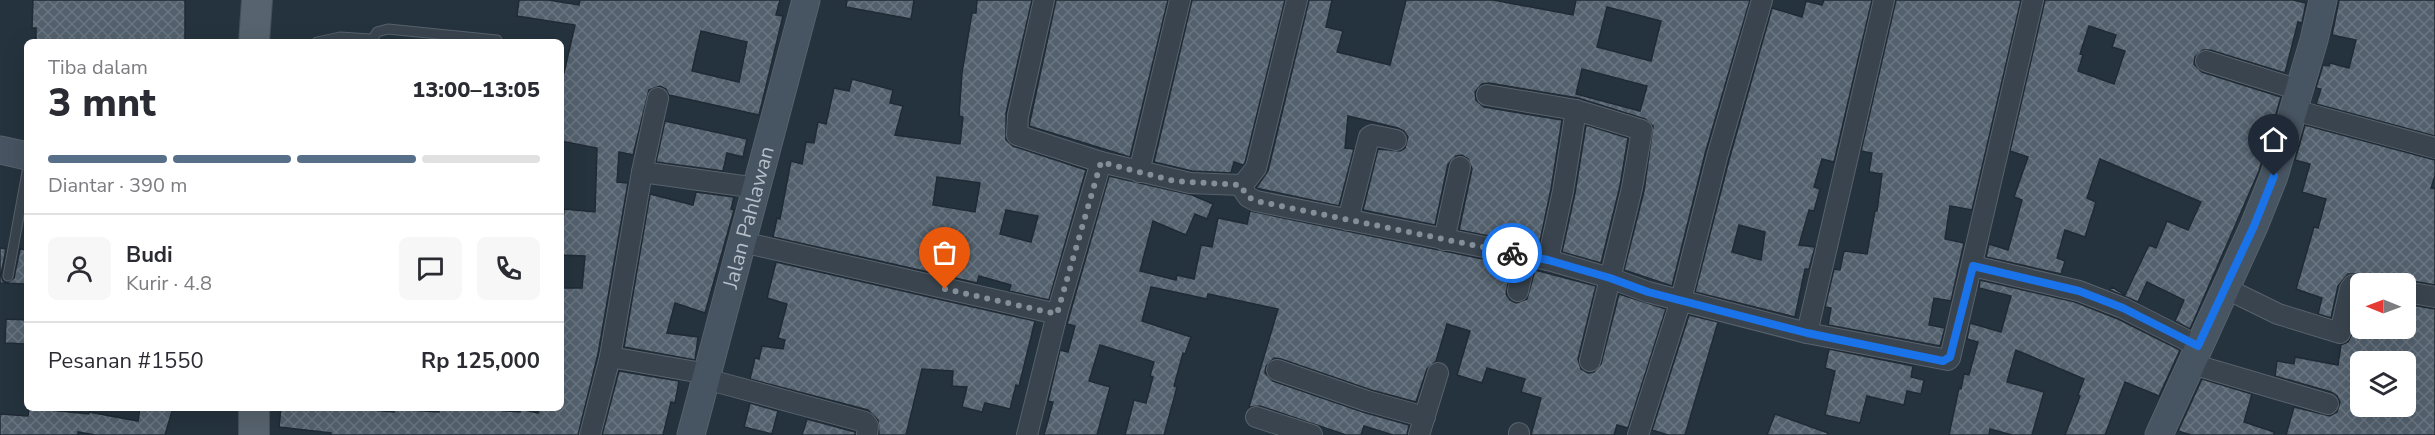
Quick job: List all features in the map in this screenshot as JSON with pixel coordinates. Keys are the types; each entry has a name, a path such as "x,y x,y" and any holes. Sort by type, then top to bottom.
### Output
{"main road":[{"path":"234,39 237,0"},
{"path":"254,39 257,0"},
{"name":"Jalan Pahlawan","path":"691,435 806,0"},
{"path":"2159,435 2274,176 2323,0"},
{"path":"0,150 24,155"},
{"path":"234,411 234,435"},
{"path":"254,411 254,435"}],"street":[{"path":"1044,0 1018,116 1017,135 1139,172 1190,183 1240,185 1256,168 1297,0"},
{"path":"1139,172 1180,0"},
{"path":"1638,435 1681,300 1717,157 1762,0"},
{"path":"1807,333 1884,0"},
{"path":"1240,185 1248,197 1256,201 1548,260 1648,292 1807,333 1948,360 1973,266 2033,0"},
{"path":"2206,61 2296,100 2435,148"},
{"path":"1487,95 1576,110 1642,130 1632,188 1590,361"},
{"path":"590,435 610,357 642,172 658,98"},
{"path":"1548,260 1563,191 1576,110"},
{"path":"1348,220 1369,137 1372,135 1396,140"},
{"path":"1027,435 1057,314 1101,162"},
{"path":"1444,240 1460,167"},
{"path":"642,172 757,188"},
{"path":"742,242 1057,314"},
{"path":"1518,291 1526,256"},
{"path":"1973,266 2079,291 2123,308 2195,355 2328,404"},
{"path":"2225,288 2278,314 2340,333 2350,289"},
{"path":"2416,294 2435,297"},
{"path":"610,357 707,376 865,422 868,426 867,435"},
{"path":"1277,370 1367,401 1422,426 1438,373"},
{"path":"1256,417 1312,435"}],"lane":[{"path":"372,39 377,32 388,29 487,39"},
{"path":"324,39 340,37 356,39"},
{"path":"8,276 24,213"}],"building":[{"path":"33,0 185,0 185,39 36,39 36,28 32,28"},
{"path":"519,0 548,0 579,5 580,0 780,0 776,15 783,16 759,115 669,95 666,89 660,86 649,90 633,155 619,152 617,182 628,183 598,354 578,435 331,435 331,433 279,427 281,411 530,411 538,413 539,411 564,411 564,288 582,288 585,256 564,255 564,209 595,212 597,148 564,142 564,73 575,25 517,16","holes":["701,31 747,42 739,82 692,71"]},
{"path":"847,0 914,0 911,19 846,7"},
{"path":"977,0 1032,0 1006,113 1006,140 1013,146 1086,170 1049,300 1009,291 1011,285 979,276 977,283 773,237 777,218 780,219 791,161 802,164 806,142 814,143 818,122 826,124 834,88 849,91 852,79 893,90 890,103 903,106 895,135 960,144 963,117 959,116 962,73 972,13 976,13","holes":["937,177 980,183 975,212 933,205","1006,210 1038,216 1031,242 1000,234"]},
{"path":"1056,0 1168,0 1130,157 1029,126"},
{"path":"1192,0 1285,0 1245,163 1243,165 1234,162 1231,173 1192,171 1154,162"},
{"path":"1309,0 1332,0 1326,27 1343,31 1337,52 1390,65 1406,0 1493,0 1573,15 1576,0 1750,0 1705,154 1672,286 1624,270 1644,191 1653,126 1645,119 1578,98 1489,83 1482,84 1475,92 1476,100 1484,107 1562,120 1539,246 1459,230 1472,169 1468,159 1462,155 1456,156 1448,164 1435,225 1363,210 1378,149 1400,151 1405,148 1408,137 1398,128 1348,116 1345,148 1354,149 1339,206 1256,188 1268,171","holes":["1607,7 1661,21 1651,61 1597,47","1582,69 1647,86 1640,111 1576,94"]},
{"path":"1824,0 1872,0 1834,162 1822,159 1814,187 1820,189 1814,211 1809,210 1799,245 1815,247 1809,269 1805,269 1795,317 1695,292 1772,8 1802,17 1806,1 1822,5","holes":["1739,225 1765,232 1761,260 1732,252"]},
{"path":"1896,0 2021,0 1972,210 1950,206 1945,239 1964,243 1951,301 1934,298 1929,325 1945,328 1940,346 1828,325 1831,308 1825,307 1834,269 1840,270 1844,251 1867,254 1875,211 1877,211 1882,174 1869,172 1872,153 1861,151"},
{"path":"2045,0 2293,0 2306,3 2302,23 2298,22 2285,73 2210,50 2203,50 2195,57 2194,64 2202,72 2281,97 2259,171 2190,329 2175,321 2184,300 2147,282 2138,302 2110,290 2112,287 2125,295 2149,245 2156,248 2167,221 2188,230 2201,202 2100,159 2087,198 2096,202 2085,237 2065,230 2057,258 2065,261 2061,274 1986,257 1989,244 2008,250 2022,200 2014,197 2028,157 2010,151","holes":["2089,26 2116,35 2112,47 2125,51 2114,84 2078,71 2083,55 2080,54"]},
{"path":"2339,0 2435,0 2435,136 2316,104 2321,89 2316,88 2323,65 2329,66 2330,63 2349,68 2356,40 2332,35"},
{"path":"665,121 747,139 743,157 727,153 723,171 656,162"},
{"path":"1586,125 1628,138 1620,186 1601,263 1562,252 1575,193"},
{"path":"2305,125 2435,160 2435,176 2431,188 2435,189 2435,285 2416,282 2416,273 2350,273 2338,286 2331,318 2318,314 2322,298 2296,289 2314,227 2318,228 2326,199 2302,192 2310,164 2295,160"},
{"path":"1109,176 1192,195 1213,204 1207,219 1195,214 1186,235 1153,221 1140,271 1176,280 1177,275 1194,279 1201,245 1212,247 1218,218 1247,224 1250,211 1512,265 1506,294 1516,303 1527,299 1535,270 1596,286 1578,359 1581,369 1588,373 1594,372 1601,364 1619,294 1666,309 1628,428 1617,425 1614,435 1531,435 1541,398 1521,392 1525,379 1487,368 1482,383 1457,375 1470,331 1447,324 1436,361 1427,369 1416,402 1371,390 1281,359 1274,358 1266,366 1265,373 1273,381 1409,425 1407,435 1393,435 1364,426 1361,435 1346,435 1260,406 1249,407 1278,309 1208,294 1207,299 1151,287 1142,321 1191,337 1185,354 1183,353 1174,386 1177,387 1164,435 1125,435 1134,400 1146,403 1153,377 1150,376 1154,362 1100,345 1089,381 1110,387 1097,435 1044,435 1053,402 1048,401 1060,350 1068,352 1075,326 1067,324"},
{"path":"696,192 734,197 731,209 734,210 705,313 675,303 667,333 698,337 695,360 624,347 650,194 693,205"},
{"path":"0,248 6,249 1,275 3,281 7,283 14,278 20,249 24,250 24,284 0,283"},
{"path":"776,262 1035,321 1019,386 1016,385 1010,409 985,403 982,412 962,407 967,387 952,386 953,371 922,369 906,435 879,435 878,420 868,410 750,379 755,358 759,359 762,346 783,349 785,340 778,338 787,304 767,298"},
{"path":"1980,280 2075,302 2118,319 2180,350 2159,396 2125,382 2105,435 2065,435 2084,379 2016,350 2007,382 2044,392 2032,435 2012,435 1990,429 1989,435 1949,435 1959,388 1961,389 1964,374 1969,375 1978,342 1967,339 1970,323 2001,332 2011,296 1979,288"},
{"path":"2416,306 2435,309 2435,435 2286,435 2294,407 2330,416 2337,412 2340,402 2331,392 2275,376 2277,361 2294,364 2295,357 2338,365 2341,345 2348,342 2350,338 2416,339"},
{"path":"1689,315 1718,322 1685,435 1668,435 1652,430"},
{"path":"6,319 24,320 24,344 5,343"},
{"path":"1829,349 1913,366 1911,377 1924,380 1921,394 1907,391 1904,405 1867,396 1860,423 1825,415 1835,371 1825,368"},
{"path":"619,371 679,381 675,403 671,402 663,435 602,435"},
{"path":"2202,379 2252,394 2244,422 2274,432 2274,435 2191,435 2178,431"},
{"path":"750,403 778,411 772,434 744,427"},
{"path":"29,411 89,414 89,412 138,421 140,411 172,411 165,435 95,435 78,432 78,435 0,435 0,414 28,416"},
{"path":"1775,414 1828,433 1827,435 1767,435"},
{"path":"807,419 855,432 855,435 802,435"}],"way so far":[{"path":"945,289 1057,314 1101,162 1174,181 1240,185 1248,197 1256,201 1512,253"}],"route":[{"path":"1512,253 1548,260 1648,292 1807,333 1943,361 1950,357 1973,266 2079,291 2123,308 2198,346 2254,226 2274,176"}]}
